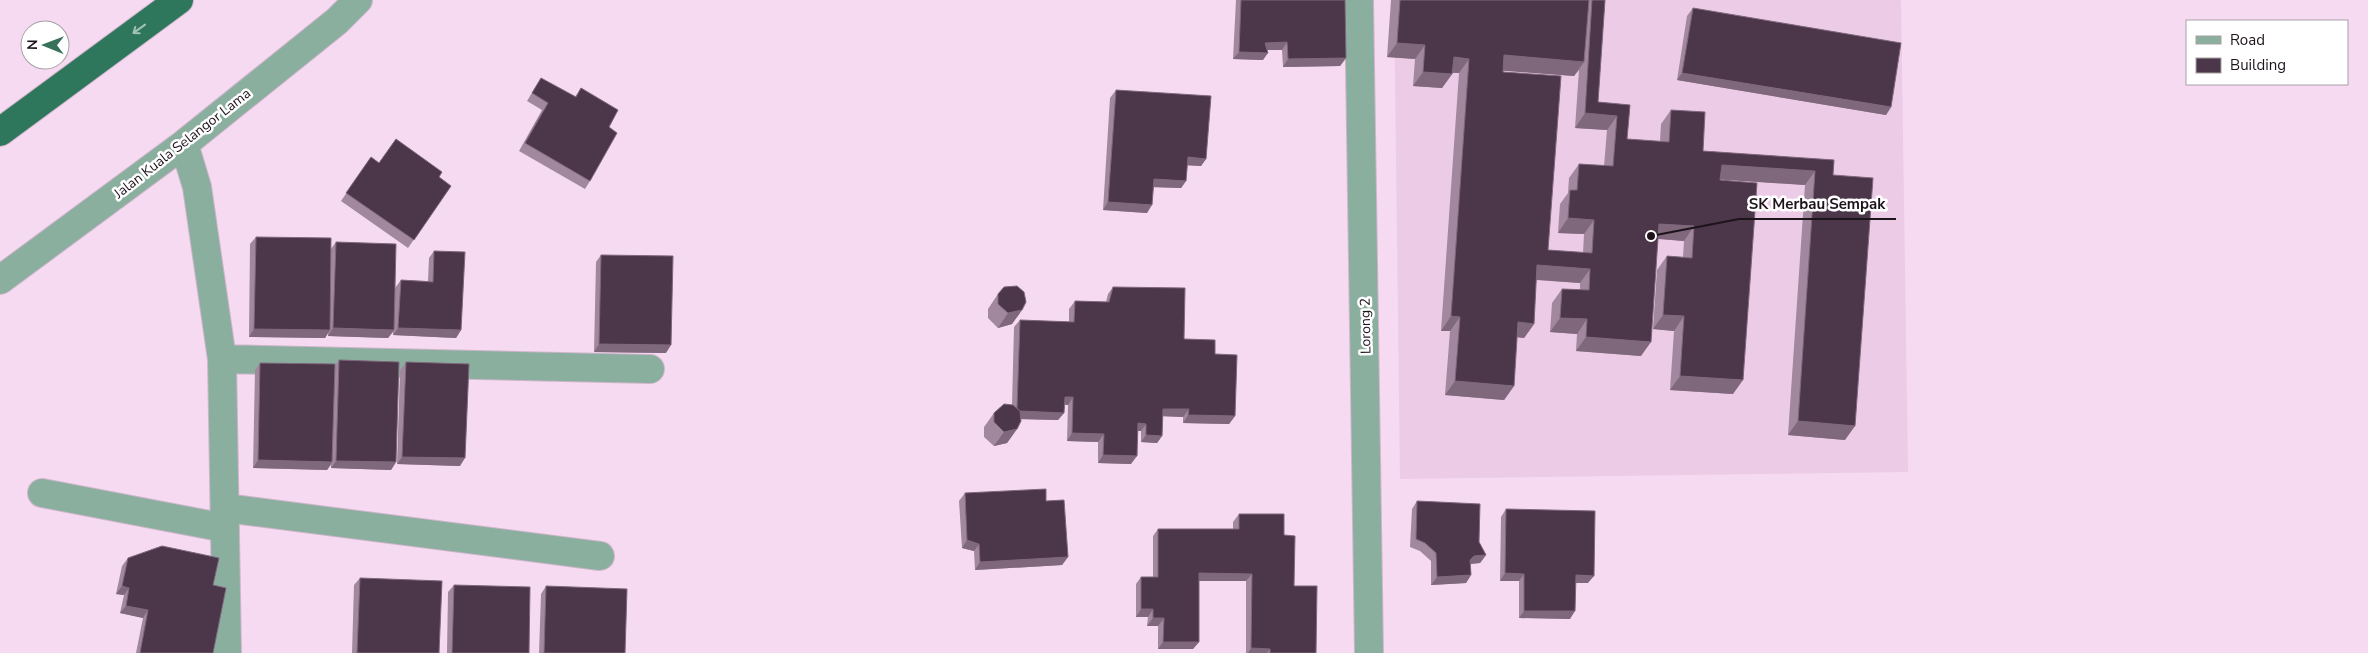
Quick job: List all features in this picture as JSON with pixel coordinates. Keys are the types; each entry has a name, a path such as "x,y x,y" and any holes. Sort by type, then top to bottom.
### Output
{"highway":[{"path":"0,132 179,0"}],"street":[{"name":"Jalan Kuala Selangor Lama","path":"0,280 184,144 337,21 358,0"},
{"name":"Lorong 2","path":"1359,0 1369,653"},
{"path":"184,144 197,187 222,359 227,653"},
{"path":"222,359 650,369"},
{"path":"42,493 225,518 600,556"}],"shaded area":[{"path":"1394,0 1901,0 1908,472 1400,479"}],"building":[{"path":"1241,0 1345,0 1346,58 1288,59 1287,42 1265,43 1268,53 1239,52"},
{"path":"1400,0 1589,0 1584,62 1504,55 1503,72 1561,76 1548,250 1592,253 1594,220 1568,218 1570,190 1577,190 1579,164 1613,166 1617,116 1585,113 1592,0 1605,0 1598,102 1630,105 1627,139 1669,142 1671,110 1705,112 1703,151 1834,160 1833,175 1873,178 1855,426 1798,421 1815,171 1722,165 1720,180 1757,183 1743,380 1680,376 1684,316 1663,315 1667,256 1692,258 1694,226 1659,224 1651,342 1586,337 1587,319 1560,318 1562,289 1589,290 1590,269 1537,265 1534,324 1518,322 1514,386 1455,381 1460,317 1451,316 1469,59 1454,57 1452,74 1423,72 1425,45 1397,43"},
{"path":"1693,8 1901,43 1891,107 1682,73"},
{"path":"541,78 576,97 581,88 618,110 609,127 617,133 590,181 525,143 548,103 532,93"},
{"path":"1116,90 1211,96 1206,159 1188,157 1186,181 1154,179 1152,205 1108,202"},
{"path":"396,139 442,172 439,177 451,186 414,240 346,193 371,157 379,163"},
{"path":"256,237 331,238 330,330 254,329"},
{"path":"336,242 396,244 394,330 333,328"},
{"path":"434,251 465,252 461,330 398,328 401,280 433,282"},
{"path":"601,255 673,256 671,345 599,344"},
{"path":"1017,286 1024,292 1026,302 1022,310 1008,313 998,304 998,294 1004,287"},
{"path":"1113,287 1185,288 1184,339 1215,340 1215,354 1237,355 1235,416 1188,415 1189,409 1163,409 1162,436 1146,435 1146,424 1138,423 1137,456 1103,455 1104,434 1072,433 1073,397 1065,397 1064,413 1020,411 1017,408 1020,320 1074,322 1075,301 1109,302"},
{"path":"339,360 399,362 396,462 336,461"},
{"path":"406,362 469,364 465,458 402,457"},
{"path":"260,363 335,364 332,462 258,460"},
{"path":"1004,404 1013,405 1020,411 1021,421 1017,429 1004,432 994,422 994,413"},
{"path":"1046,489 1046,501 1064,500 1068,557 980,562 979,544 967,540 965,493"},
{"path":"1417,501 1480,504 1479,542 1486,555 1474,556 1470,560 1471,575 1437,577 1436,553 1425,543 1416,539"},
{"path":"1506,509 1595,511 1594,576 1576,575 1575,611 1524,611 1524,574 1505,573"},
{"path":"1239,514 1284,514 1284,535 1295,536 1294,586 1317,586 1316,653 1270,653 1270,649 1251,648 1252,574 1199,573 1199,642 1163,642 1164,618 1153,618 1153,609 1141,609 1141,577 1158,577 1158,529 1239,529"},
{"path":"162,546 219,558 213,585 226,588 213,653 140,653 148,610 126,606 129,588 122,586 128,558"},
{"path":"360,578 442,581 439,653 357,653"},
{"path":"454,585 530,587 529,653 452,653"},
{"path":"546,586 627,589 625,653 544,653"}],"place":[{"name":"SK Merbau Sempak","path":"1651,236"}]}
